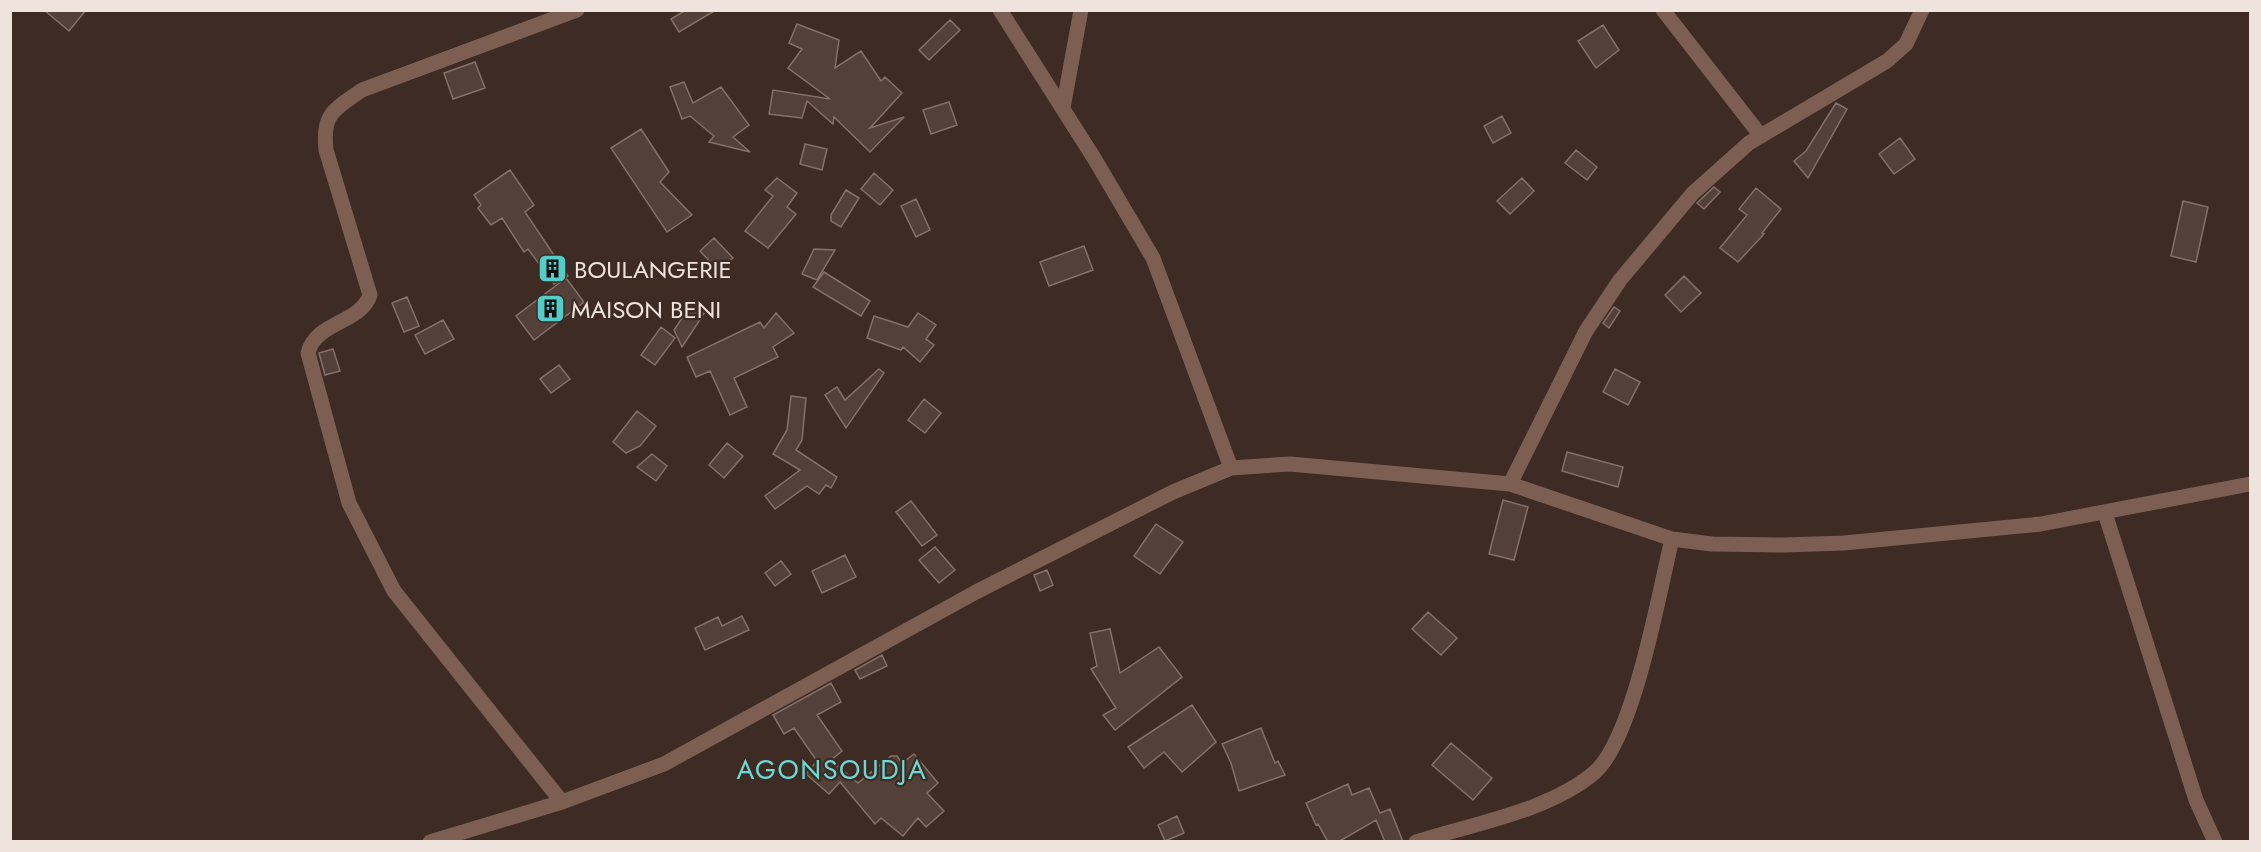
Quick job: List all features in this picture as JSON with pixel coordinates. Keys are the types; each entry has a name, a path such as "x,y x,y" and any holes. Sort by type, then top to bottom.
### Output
{"street":[{"path":"562,802 394,591 348,503 308,353 317,336 360,310 367,304 370,295 326,150 324,128 334,110 362,90 577,10"},
{"path":"1000,10 1063,108 1153,258 1231,468"},
{"path":"1063,108 1081,10"},
{"path":"1663,10 1761,135"},
{"path":"1510,484 1586,331 1601,306 1693,193 1737,152 1761,135 1887,61 1906,44 1922,10"},
{"path":"430,842 562,802 664,764 976,592 1173,492 1231,468 1290,464 1510,484 1672,539 1712,544 1844,543 2042,524 2250,484"},
{"path":"2105,513 2196,800 2215,842"},
{"path":"1416,842 1541,803 1596,771 1614,747 1632,701 1672,539"}],"building":[{"path":"44,10 86,10 69,31"},
{"path":"686,10 716,10 679,32 671,19"},
{"path":"950,20 960,30 929,60 919,50"},
{"path":"797,24 839,40 835,68 861,51 881,81 885,77 902,93 870,128 904,117 870,152 834,117 833,124 807,101 802,118 769,114 773,90 830,99 788,68 802,49 789,43"},
{"path":"1603,25 1619,50 1596,68 1578,41"},
{"path":"475,62 485,88 453,99 444,73"},
{"path":"684,82 693,103 721,87 749,125 733,137 750,152 709,142 714,136 690,116 682,119 670,87"},
{"path":"949,102 957,125 931,134 923,110"},
{"path":"1836,103 1847,109 1808,178 1794,161 1806,151"},
{"path":"1502,116 1511,133 1493,143 1484,126"},
{"path":"641,129 669,172 660,182 692,215 667,232 611,148"},
{"path":"1900,138 1915,159 1894,174 1879,154"},
{"path":"805,144 827,149 822,170 800,164"},
{"path":"1576,150 1597,167 1587,180 1565,163"},
{"path":"510,170 534,205 525,212 568,276 554,284 528,249 524,252 502,218 491,225 478,208 481,205 474,195"},
{"path":"874,173 893,190 880,205 861,189"},
{"path":"777,178 797,193 787,207 796,214 768,248 745,231 773,196 765,190"},
{"path":"1522,178 1534,191 1510,214 1497,201"},
{"path":"1714,187 1720,192 1704,209 1697,203"},
{"path":"1756,188 1781,209 1762,233 1764,234 1738,262 1720,248 1747,215 1739,209"},
{"path":"846,190 859,198 841,227 831,221 831,215"},
{"path":"916,199 930,230 916,237 901,206"},
{"path":"2183,201 2208,207 2196,262 2171,256"},
{"path":"714,238 733,258 719,271 700,251"},
{"path":"1084,246 1093,270 1049,286 1040,262"},
{"path":"814,249 835,250 817,280 802,274"},
{"path":"824,272 870,301 861,316 813,287"},
{"path":"1684,276 1701,293 1681,312 1665,295"},
{"name":"MAISON BENI","path":"566,278 584,302 534,340 516,316"},
{"path":"407,297 419,326 404,332 392,303"},
{"path":"694,300 707,309 682,347 674,330"},
{"path":"1614,307 1620,311 1609,328 1603,323"},
{"path":"776,313 794,333 773,347 778,357 734,378 747,407 730,415 710,371 696,377 687,357 760,322 764,328"},
{"path":"918,313 936,325 926,339 934,345 920,362 903,347 901,350 867,338 874,316 908,327"},
{"path":"443,320 454,339 425,354 415,335"},
{"path":"661,327 675,338 655,365 641,355"},
{"path":"333,349 340,371 325,375 319,353"},
{"path":"559,365 570,379 551,393 540,379"},
{"path":"879,369 884,373 846,428 825,395 837,387 845,400"},
{"path":"1615,369 1640,382 1628,405 1603,392"},
{"path":"791,396 806,398 802,440 796,450 837,477 831,488 826,485 819,494 807,486 775,509 765,496 800,470 773,454 787,430"},
{"path":"924,399 941,413 925,433 908,420"},
{"path":"637,411 656,426 640,446 626,453 613,442"},
{"path":"727,443 743,456 724,478 709,465"},
{"path":"1567,452 1623,467 1618,487 1562,471"},
{"path":"652,454 667,466 656,481 637,467"},
{"path":"1503,500 1528,507 1514,560 1489,554"},
{"path":"911,501 937,535 922,546 896,512"},
{"path":"1156,524 1183,542 1160,574 1134,556"},
{"path":"935,547 955,570 939,583 919,560"},
{"path":"845,555 856,577 822,593 812,571"},
{"path":"781,561 791,574 775,586 765,573"},
{"path":"1047,570 1053,585 1040,591 1034,575"},
{"path":"1428,612 1457,638 1441,655 1412,629"},
{"path":"742,616 749,630 705,650 695,628 718,617 722,626"},
{"path":"1110,629 1120,673 1159,647 1182,677 1115,730 1103,715 1116,708 1091,669 1097,666 1090,633"},
{"path":"882,655 887,666 860,679 855,670"},
{"path":"831,683 841,702 817,715 842,751 831,760 858,783 891,756 897,756 902,763 914,754 938,783 927,793 944,811 926,827 918,818 903,836 881,818 875,824 840,782 829,794 806,774 817,761 794,728 784,734 773,715"},
{"path":"1192,705 1216,742 1182,772 1164,752 1144,768 1128,747"},
{"path":"1261,728 1275,763 1278,761 1285,775 1239,791 1231,763 1222,744"},
{"path":"1451,743 1492,778 1473,800 1432,765"},
{"path":"1348,784 1352,795 1369,788 1380,813 1390,809 1403,842 1385,842 1376,820 1338,842 1328,842 1318,824 1316,825 1306,803"},
{"path":"1177,816 1184,833 1165,841 1158,825"}],"place":[{"name":"BOULANGERIE","path":"553,269"},
{"name":"MAISON BENI","path":"550,309"}],"district":[{"name":"AGONSOUDJA","path":"832,769"}]}
